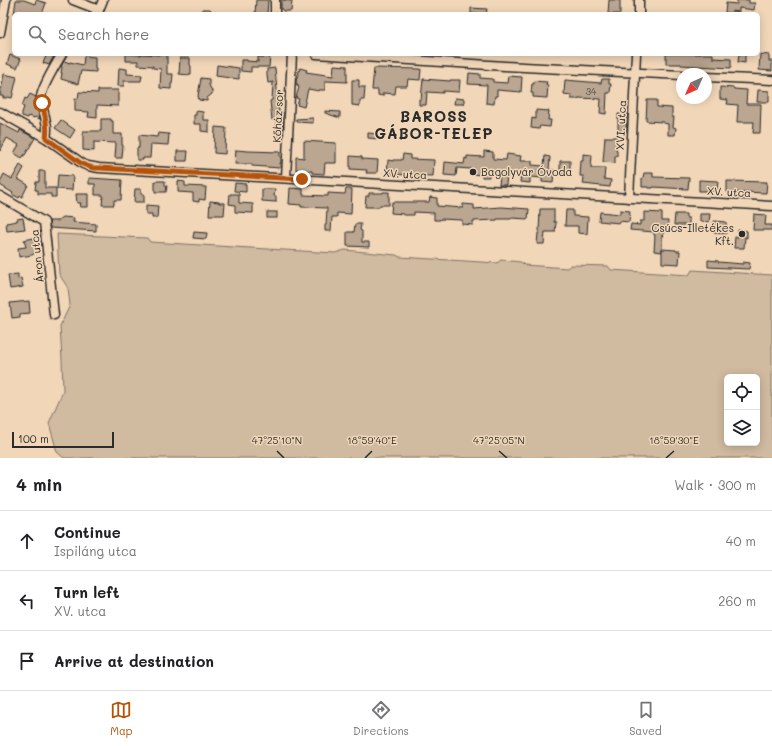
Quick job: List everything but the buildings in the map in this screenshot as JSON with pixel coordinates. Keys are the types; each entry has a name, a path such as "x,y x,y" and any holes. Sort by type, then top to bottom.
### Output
{"street":[{"path":"0,33 6,0"},
{"path":"73,0 97,12 103,0"},
{"path":"275,0 275,12"},
{"path":"639,0 639,12"},
{"path":"46,138 47,124 41,97 45,86 61,56"},
{"name":"Kőház sor","path":"286,178 292,56"},
{"path":"348,56 676,75"},
{"name":"XVI. utca","path":"629,198 636,56"},
{"path":"712,77 772,80"},
{"name":"XV. utca","path":"0,112 46,138 82,164 93,168 772,206"},
{"name":"Áron utca","path":"0,196 44,222 54,315"}],"shaded area":[{"path":"57,234 147,238 150,242 335,253 345,250 396,255 400,257 497,263 501,260 521,262 524,265 567,268 571,265 608,266 611,270 689,275 692,270 772,275 772,458 64,458 57,452 49,423 63,391 60,326 70,305 68,288 59,274"}],"place":[{"name":"Bagolyvár Óvoda","path":"473,172"},
{"name":"Csúcs-Illetékes Kft.","path":"742,234"}],"district":[{"name":"BAROSS GÁBOR-TELEP","path":"434,126"}],"route":[{"path":"42,103 47,124 46,138 82,164 93,168 302,179"}]}
